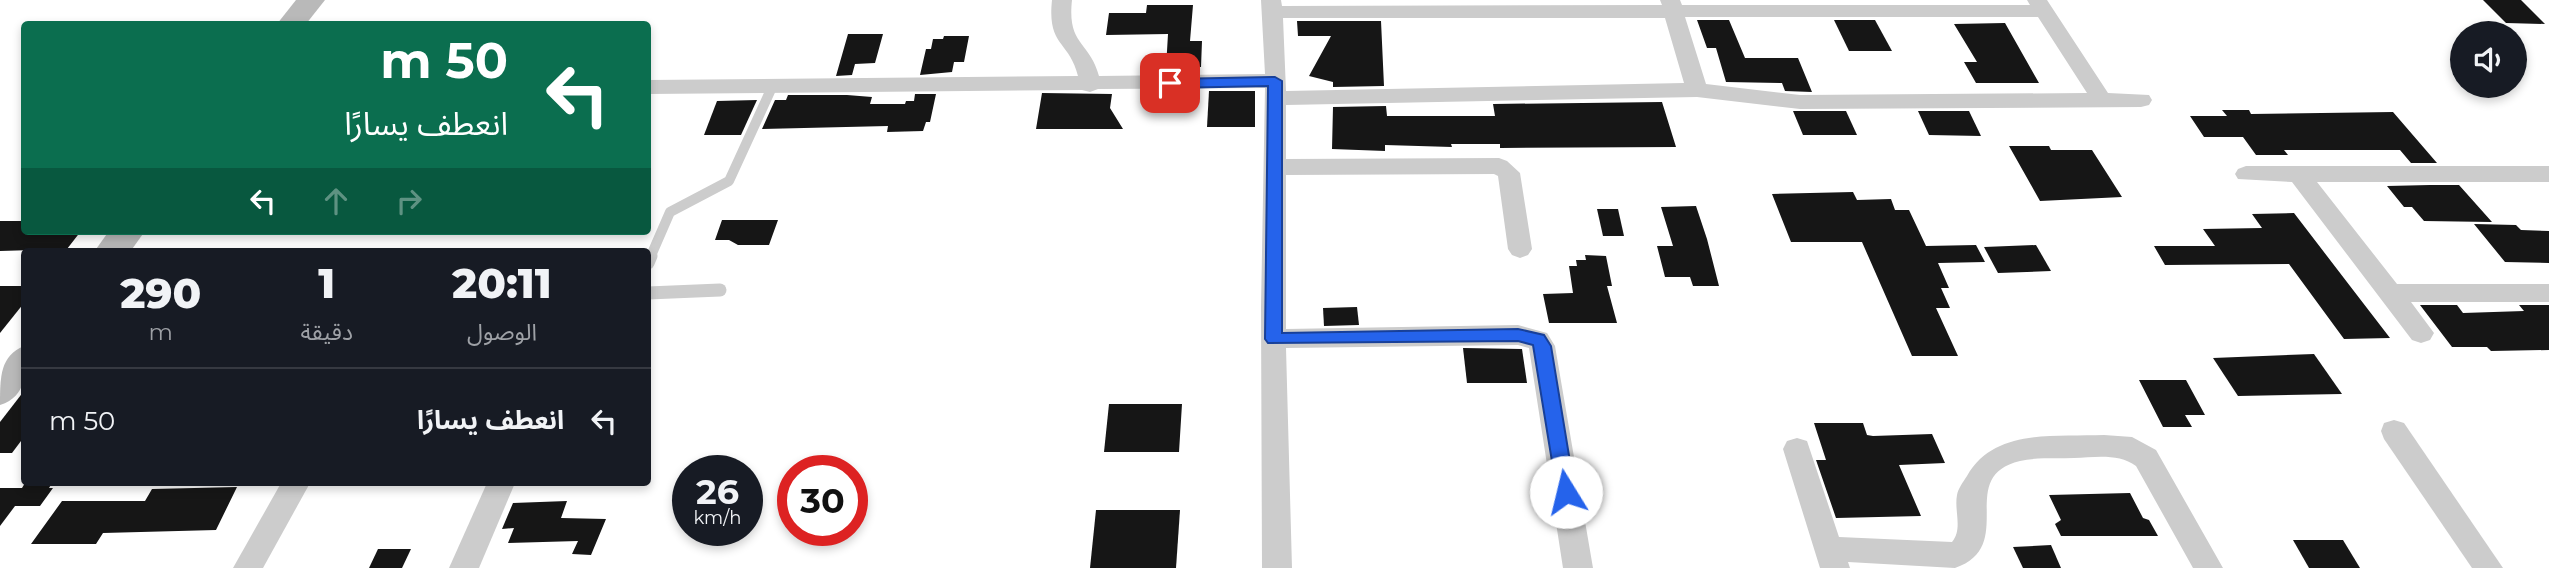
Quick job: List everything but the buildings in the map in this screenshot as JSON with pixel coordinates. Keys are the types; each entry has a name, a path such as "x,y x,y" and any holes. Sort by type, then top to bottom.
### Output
{"main road":[{"path":"294,21 311,0"},
{"path":"0,390 21,364"}],"street":[{"path":"1062,0 1060,22 1064,34 1082,56 1090,85"},
{"path":"1277,568 1275,90 1272,6 2040,6 2102,100"},
{"path":"1672,6 1696,90"},
{"path":"651,86 1090,85 1275,90 1696,90 1800,102 2141,100"},
{"path":"1274,167 1499,166 1509,173 1520,248"},
{"path":"2298,173 2421,332"},
{"path":"2246,174 2549,174"},
{"path":"2391,293 2549,293"},
{"path":"1274,339 1518,335 1538,340 1542,346 1578,568"},
{"path":"2394,431 2488,568"},
{"path":"1797,449 1832,559 1955,555 1972,539 1971,494 1985,469 1999,457 2021,449 2104,446 2132,448 2146,458 2208,568"},
{"path":"248,568 294,486"},
{"path":"464,568 500,486"}],"lane":[{"path":"651,256 670,212 729,181 773,85"},
{"path":"651,293 720,290"}],"route":[{"path":"1170,83 1275,81 1274,339 1518,335 1538,340 1542,346 1566,492"}]}
